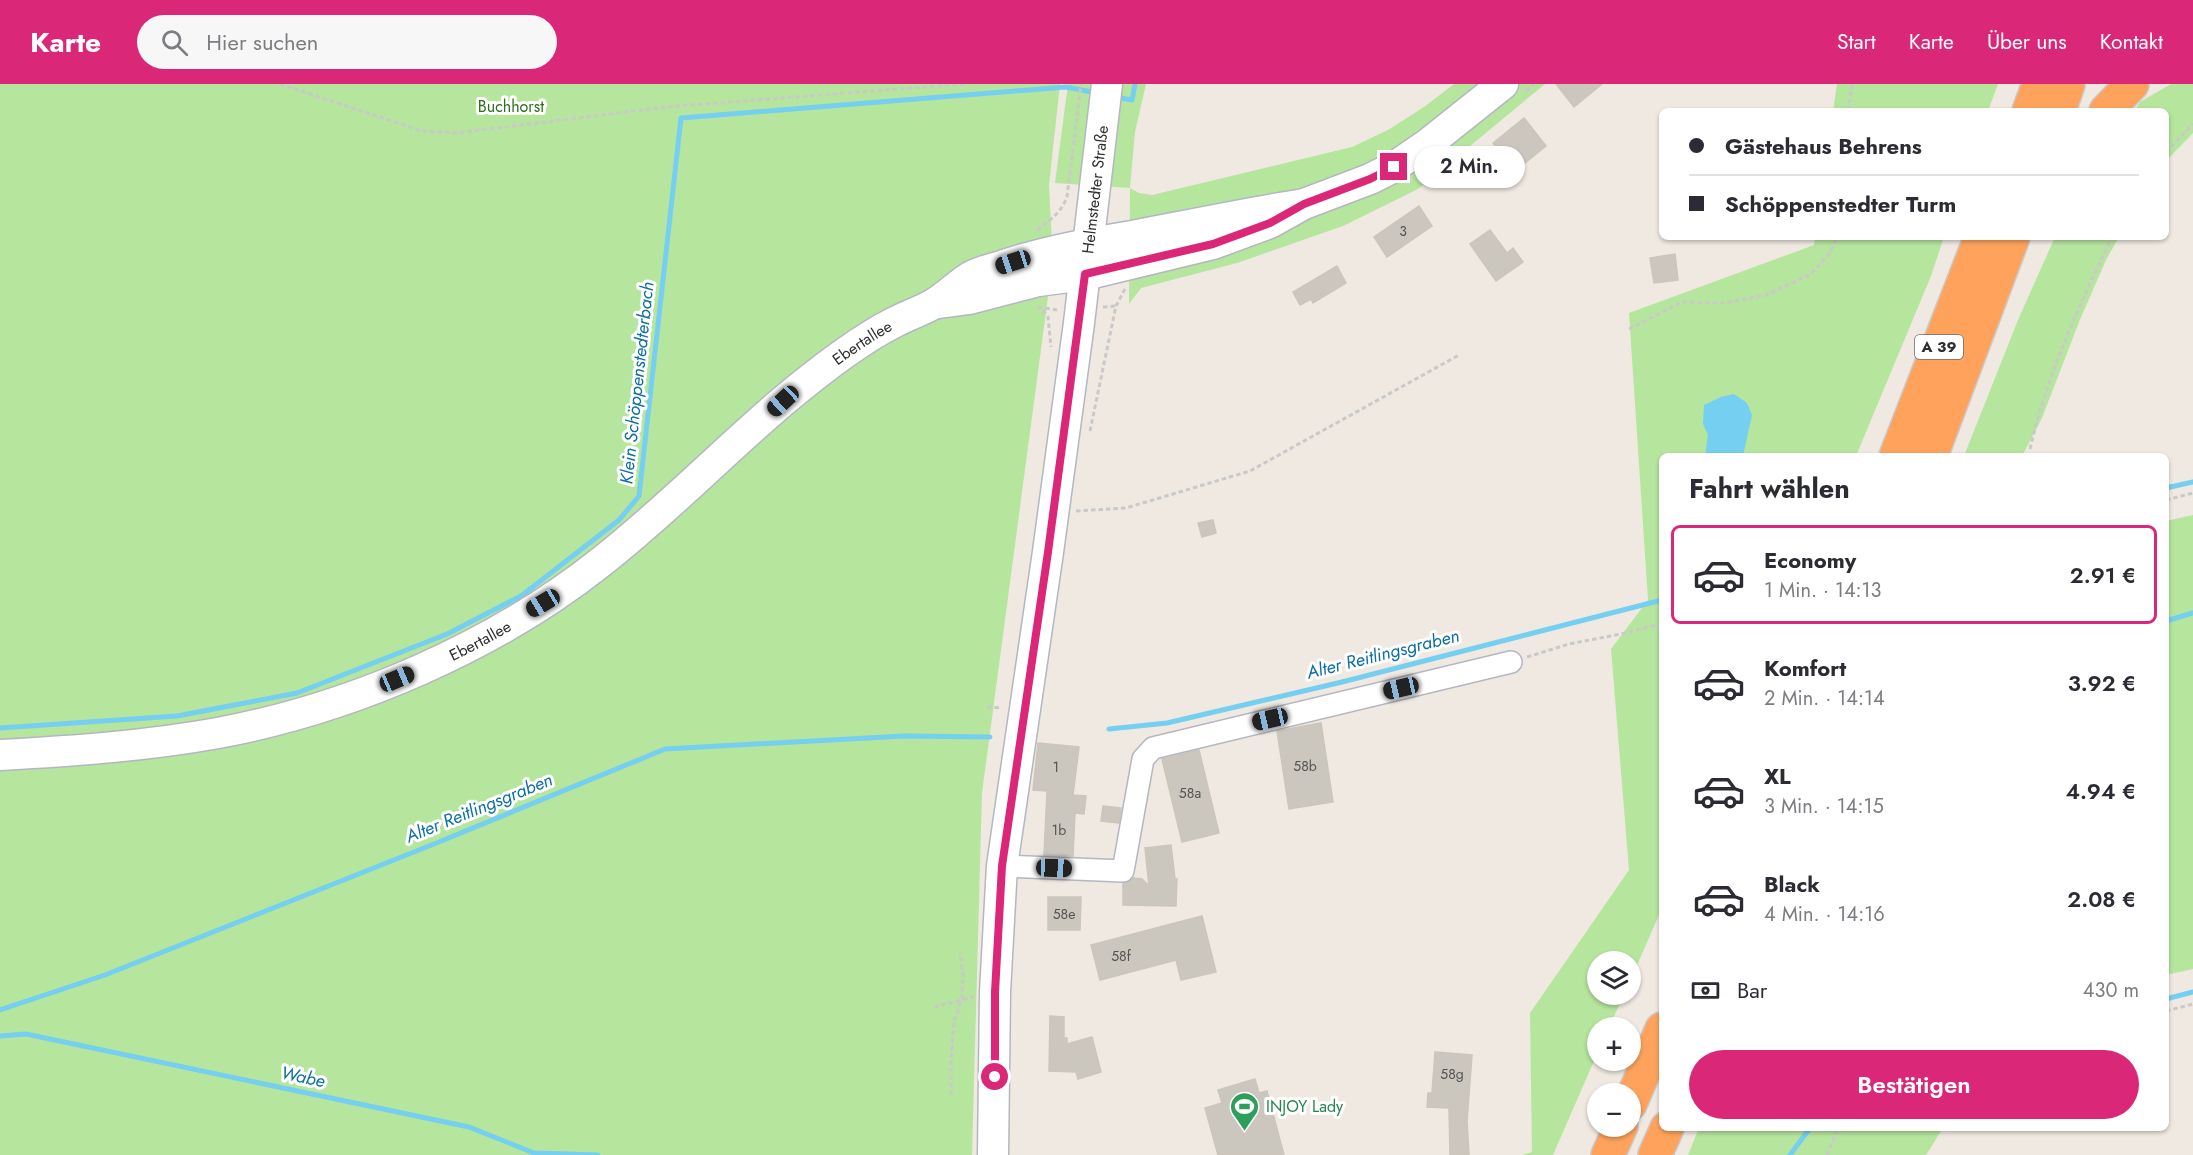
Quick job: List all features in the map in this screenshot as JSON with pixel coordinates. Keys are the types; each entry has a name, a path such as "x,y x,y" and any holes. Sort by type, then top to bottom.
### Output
{"highway":[{"path":"2030,108 2039,84"},
{"path":"2060,108 2068,84"},
{"path":"2109,108 2132,84"},
{"name":"A 39","path":"1897,453 1980,240"},
{"name":"A 39","path":"1932,453 2012,240"},
{"path":"1979,329 2024,240"},
{"path":"1639,1083 1659,1036"},
{"path":"1655,1155 1665,1131"},
{"path":"1608,1155 1616,1137"}],"main road":[{"name":"Helmstedter Straße","path":"993,1155 995,992 1002,866 1050,541 1089,243 1107,84"},
{"path":"1304,204 1370,179 1394,167 1429,143 1503,84"},
{"name":"Ebertallee","path":"1038,282 1089,243 1304,204"},
{"name":"Ebertallee","path":"0,755 109,748 242,728 284,718 364,692 456,652 543,603 600,563 650,521 783,401 820,372 892,323 935,303 969,299 1213,244 1270,223 1304,204"}],"street":[{"path":"1002,866 1123,871 1143,759 1153,748 1511,662"}],"path":[{"path":"280,84 422,131 457,133 666,107 964,84"},
{"path":"1038,282 1030,235 1053,218 1063,207 1067,197 1081,84"},
{"path":"1848,108 1852,84"},
{"path":"2169,149 2193,124"},
{"path":"1629,329 1682,302 1723,303 1766,295 1812,274 1830,253 1834,240"},
{"path":"2030,449 2040,406 2084,294 2111,240"},
{"path":"1074,511 1126,508 1250,471 1459,355"},
{"path":"2169,499 2193,493"},
{"path":"1511,662 1569,644 1631,632 1659,624"},
{"path":"951,1095 954,1021 962,1000 963,975 960,953"},
{"path":"934,1007 962,1000"},
{"path":"2169,1010 2193,1004"},
{"path":"1827,1155 1837,1131"}],"green space":[{"name":"Buchhorst","path":"0,84 1060,84 1049,185 1052,244 1049,289 982,793 972,1155 0,1155"},
{"path":"1068,84 1146,84 1135,132 1130,188 1055,183"},
{"path":"1454,84 1545,84 1418,189 1343,226 1237,263 1141,288 1129,304 1130,188 1139,193 1152,195 1352,147 1388,130"},
{"path":"1837,84 1998,84 1989,108 1833,108"},
{"path":"2171,84 2193,84 2193,133 2169,158 2169,108 2136,108 2140,102"},
{"path":"1815,240 1943,240 1931,276 1857,453 1659,453 1659,915 1641,956 1641,951 1587,951 1587,1005 1619,1005 1614,1017 1587,1017 1587,1071 1590,1071 1553,1155 1522,1155 1532,1152 1530,1013 1629,870 1611,649 1648,600 1629,313 1814,245"},
{"path":"2054,240 2117,240 2079,322 2042,418 2024,453 1965,453 2018,320"},
{"path":"2193,515 2193,969 2169,974 2169,520"},
{"path":"1698,1131 1941,1131 1926,1155 1688,1155"}],"water":[{"path":"1734,394 1747,403 1752,415 1744,453 1705,453 1708,435 1703,424 1704,405"}],"building":[{"path":"1556,84 1602,84 1574,107"},
{"path":"1524,118 1546,146 1515,171 1493,143"},
{"path":"1419,206 1432,226 1387,257 1374,237"},
{"path":"1490,230 1507,253 1513,248 1523,262 1496,281 1470,244"},
{"path":"1675,254 1678,280 1654,283 1650,258"},
{"path":"1337,266 1346,283 1313,303 1311,299 1300,305 1293,292"},
{"path":"1213,520 1216,533 1202,537 1198,523"},
{"path":"1321,723 1333,802 1289,809 1277,731"},
{"path":"1038,743 1079,747 1073,795 1086,796 1084,814 1075,813 1073,856 1044,855 1047,791 1033,790"},
{"path":"1199,750 1219,833 1182,842 1162,759"},
{"path":"1103,806 1121,808 1119,823 1101,821"},
{"path":"1171,845 1175,879 1177,879 1176,906 1123,905 1123,884 1133,878 1142,879 1149,886 1145,848"},
{"path":"1048,897 1081,897 1080,930 1048,930"},
{"path":"1202,916 1216,972 1181,980 1176,960 1100,980 1091,945"},
{"path":"1050,1016 1064,1017 1064,1038 1067,1038 1067,1044 1092,1037 1101,1072 1078,1079 1076,1072 1049,1071"},
{"path":"1435,1052 1472,1055 1467,1121 1469,1155 1450,1155 1449,1108 1427,1107 1428,1093 1432,1093"},
{"name":"INJOY Lady","path":"1255,1079 1259,1093 1267,1091 1284,1155 1218,1155 1205,1108 1222,1103 1218,1090"}],"waterway":[{"name":"Klein Schöppenstedterbach","path":"1115,97 1132,100 1135,84"},
{"name":"Klein Schöppenstedterbach","path":"0,728 177,716 297,693 447,634 521,596 619,520 639,496 681,118 1066,87 1097,93"},
{"name":"Alter Reitlingsgraben","path":"2169,487 2193,482"},
{"name":"Alter Reitlingsgraben","path":"1109,729 1167,723 1342,682 1659,601"},
{"path":"2169,620 2193,613"},
{"name":"Alter Reitlingsgraben","path":"0,1010 105,975 665,749 904,736 990,737"},
{"name":"Wabe","path":"2169,998 2193,992"},
{"name":"Wabe","path":"0,1036 26,1034 469,1127 534,1153 598,1155"},
{"name":"Wabe","path":"1790,1155 1808,1131"}],"place":[{"name":"INJOY Lady","path":"1245,1132"}],"route":[{"path":"995,1077 997,927 1002,866 1048,552 1085,274 1213,244 1270,223 1304,204 1370,179 1394,167"}]}
